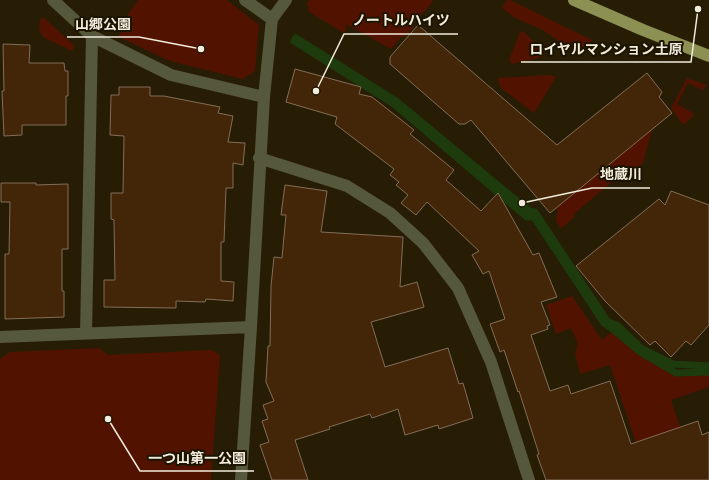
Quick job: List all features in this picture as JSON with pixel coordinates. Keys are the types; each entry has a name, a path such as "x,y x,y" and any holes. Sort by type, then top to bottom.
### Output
{"main road":[{"path":"574,0 643,30 709,56"}],"street":[{"path":"53,0 92,36 171,76 264,97"},
{"path":"245,0 272,19"},
{"path":"241,480 251,327 259,158 264,97 272,19 286,0"},
{"path":"86,333 92,36"},
{"path":"259,158 347,186 390,214 422,243 458,288 491,362 529,480"},
{"path":"0,337 251,327"}],"shaded area":[{"path":"138,0 227,0 259,25 255,71 243,79 170,61 119,37 128,14"},
{"path":"309,0 433,0 413,24 414,27 404,37 401,37 391,49 346,24 347,28 344,33 309,12 307,3"},
{"path":"507,0 510,0 592,40 588,51 568,47 541,29 515,18 502,8"},
{"path":"43,17 75,46 72,51 43,37 39,30 40,20"},
{"path":"523,31 545,53 542,57 512,64 509,60 520,32"},
{"path":"550,75 556,77 534,113 501,88 497,78"},
{"path":"687,78 707,85 702,90 688,83 677,104 693,113 693,116 686,123 682,124 671,108"},
{"path":"662,92 643,163 633,172 625,171 574,214 574,217 561,229 556,220 558,206"},
{"path":"572,296 602,340 614,330 640,352 676,373 709,372 709,387 671,400 680,427 636,443 610,365 580,374 575,353 578,344 571,328 556,334 546,305"},
{"path":"99,348 108,355 211,350 220,355 211,480 0,480 0,359 10,352"}],"building":[{"path":"418,25 557,145 647,73 662,92 659,97 672,113 550,213 471,120 465,124 459,124 390,64 390,57"},
{"path":"3,44 30,45 29,63 64,63 65,71 68,71 66,125 22,125 22,135 4,136 2,91 4,91"},
{"path":"295,69 361,87 359,94 372,97 414,130 410,134 454,170 446,180 481,211 498,193 533,255 539,253 557,297 541,302 550,325 547,326 548,329 531,335 550,391 568,385 571,394 610,381 631,444 698,421 702,435 709,432 709,480 546,480 537,455 539,454 519,391 518,392 504,350 500,352 490,324 505,319 489,271 483,274 472,255 479,251 427,202 416,215 401,203 408,195 396,185 399,182 390,175 394,169 335,124 337,117 286,102"},
{"path":"119,87 150,87 150,96 164,96 220,107 218,113 233,116 228,142 245,143 243,165 233,163 233,188 226,188 224,242 221,242 221,281 234,282 233,301 206,299 205,302 176,301 176,308 104,307 104,280 115,280 114,220 111,219 111,193 123,193 124,136 110,135 111,95 119,95"},
{"path":"1,183 36,183 36,185 68,184 68,249 62,249 62,291 64,291 64,317 5,319 5,254 9,254 10,202 1,202"},
{"path":"285,185 327,191 321,232 403,237 400,287 417,282 424,307 371,322 385,367 448,348 459,384 463,383 473,418 439,429 438,425 405,435 398,409 372,418 370,414 295,440 308,480 272,480 260,445 269,442 262,421 268,419 263,405 274,401 266,382 268,346 270,346 271,286 274,257 282,258 286,215 281,215"},
{"path":"671,191 709,205 709,325 691,345 686,341 671,357 655,341 650,345 605,301 576,266 659,199 665,205"}],"waterway":[{"path":"709,366 673,364 642,349 618,326 607,321 535,212 529,211 396,101 296,38 294,41 394,104 527,217 534,217 604,323 640,352 676,373 709,372"}],"place":[{"name":"ロイヤルマンション土原","path":"698,9"},
{"name":"山郷公園","path":"201,49"},
{"name":"ノートルハイツ","path":"316,91"},
{"name":"地蔵川","path":"522,203"},
{"name":"一つ山第一公園","path":"108,419"}]}
